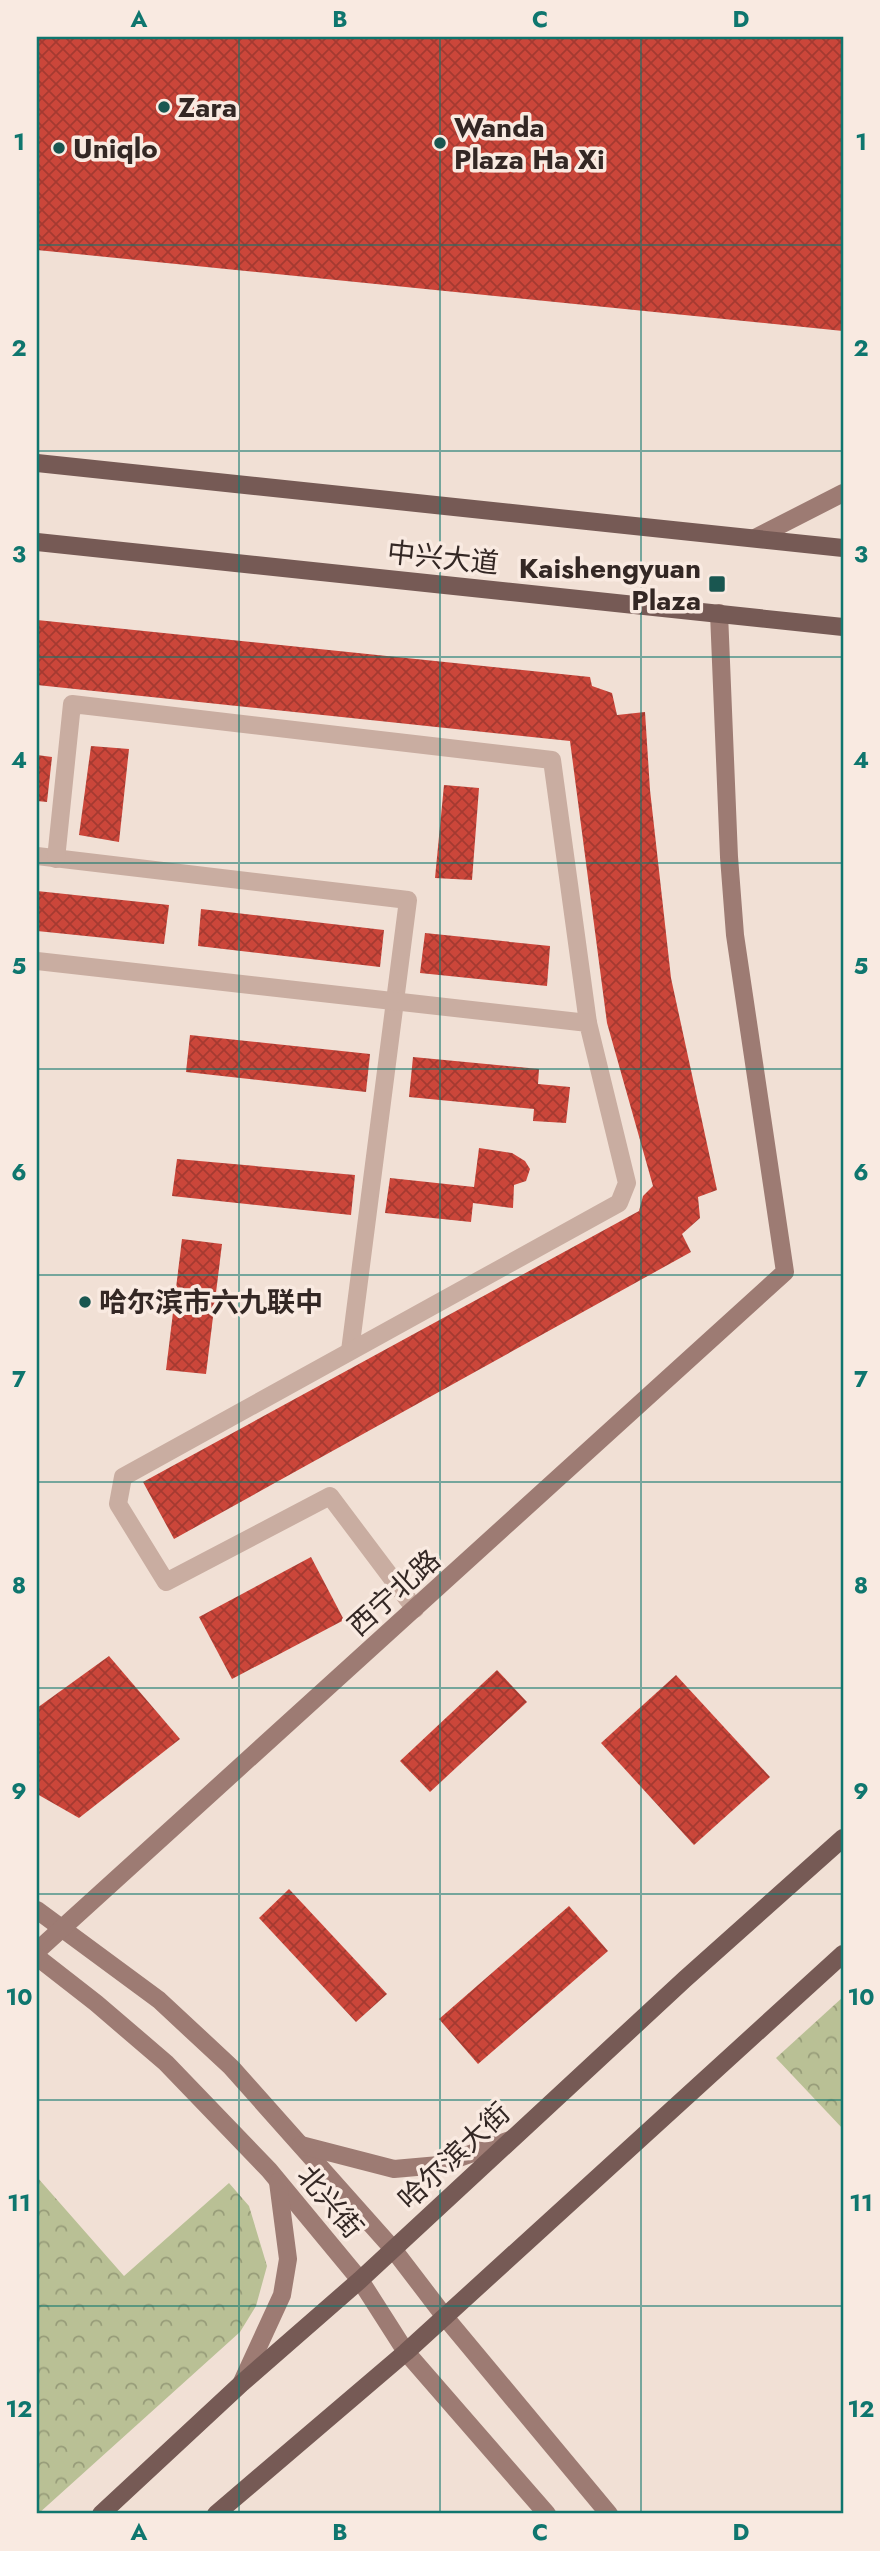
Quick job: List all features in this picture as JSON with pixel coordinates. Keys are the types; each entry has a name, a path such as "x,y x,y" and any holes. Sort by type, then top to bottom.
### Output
{"main road":[{"name":"中兴大道","path":"37,463 843,548"},
{"path":"755,538 843,493"},
{"name":"中兴大道","path":"37,542 843,627"},
{"name":"西宁北路","path":"37,1951 785,1272 736,935 729,857 719,613"},
{"name":"哈尔滨大街","path":"101,2514 843,1838"},
{"name":"北兴街","path":"37,1910 159,2000 208,2044 393,2249 445,2317 608,2514"},
{"path":"216,2514 445,2317 843,1954"},
{"name":"北兴街","path":"37,1958 96,2003 166,2063 278,2182 360,2280 405,2352 547,2514"},
{"path":"301,2145 394,2169 439,2165 510,2140"},
{"path":"242,2383 282,2295 288,2259 278,2182"}],"street":[{"path":"56,859 72,704 552,760 588,1023 627,1183 619,1203 123,1477 118,1504 166,1583 330,1496 415,1609"},
{"path":"37,856 408,900 350,1351"},
{"path":"37,961 588,1023"}],"green space":[{"path":"843,1997 843,2129 776,2058"},
{"path":"37,2177 124,2276 229,2183 249,2206 267,2266 256,2306 240,2332 38,2514"}],"building":[{"name":"Wanda Plaza Ha Xi","path":"37,37 843,37 843,331 37,250"},
{"path":"37,620 590,677 592,686 612,693 617,715 645,712 650,790 671,978 717,1190 698,1197 700,1218 682,1234 691,1252 174,1539 143,1482 639,1211 643,1196 653,1186 607,1023 570,741 37,685"},
{"path":"91,746 129,749 119,842 79,835"},
{"path":"37,755 52,757 47,802 37,801"},
{"path":"444,785 479,788 472,880 435,878"},
{"path":"37,891 169,905 164,944 37,931"},
{"path":"201,909 384,930 380,967 198,946"},
{"path":"425,933 550,946 547,986 420,973"},
{"path":"190,1035 370,1054 366,1092 186,1072"},
{"path":"413,1057 539,1069 538,1084 570,1087 566,1123 533,1121 534,1109 409,1097"},
{"path":"479,1148 512,1153 525,1161 530,1169 526,1181 514,1185 513,1208 473,1203 471,1222 385,1213 390,1178 474,1187"},
{"path":"177,1159 355,1175 351,1215 172,1196"},
{"path":"182,1239 222,1244 206,1374 166,1370"},
{"path":"311,1557 344,1620 232,1679 199,1617"},
{"path":"109,1656 180,1739 79,1818 37,1794 37,1708"},
{"path":"497,1670 527,1702 430,1792 400,1761"},
{"path":"676,1675 770,1777 694,1845 601,1743"},
{"path":"289,1889 387,1994 356,2022 259,1918"},
{"path":"569,1906 608,1951 478,2064 439,2019"}],"place":[{"name":"Zara","path":"164,107"},
{"name":"Wanda Plaza Ha Xi","path":"440,143"},
{"name":"Uniqlo","path":"59,148"},
{"name":"Kaishengyuan Plaza","path":"717,584"},
{"name":"哈尔滨市六九联中","path":"85,1302"}]}
